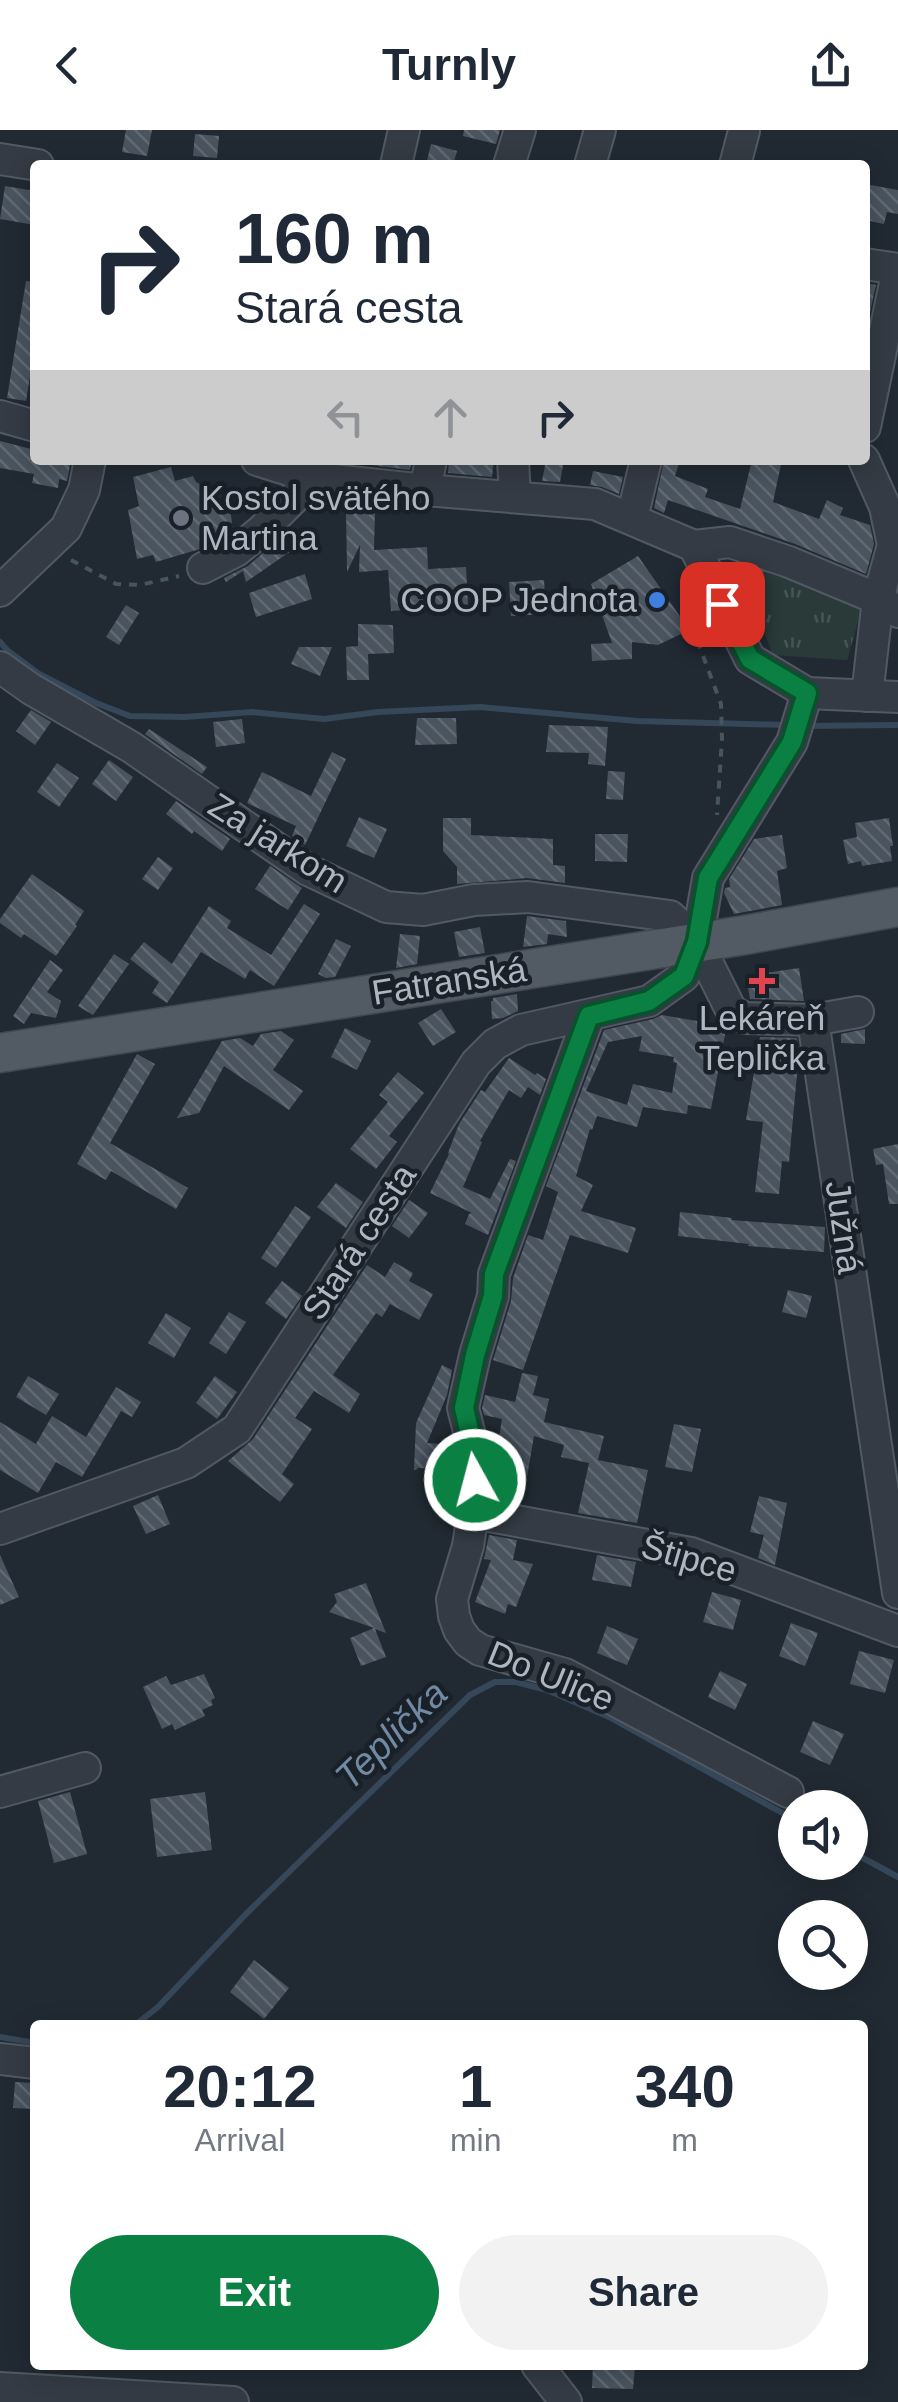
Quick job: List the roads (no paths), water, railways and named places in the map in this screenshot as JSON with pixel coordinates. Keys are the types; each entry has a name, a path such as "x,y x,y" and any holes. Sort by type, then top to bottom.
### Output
{"main road":[{"name":"Fatranská","path":"0,1054 898,907"}],"street":[{"path":"397,160 404,130"},
{"path":"511,160 520,130"},
{"path":"591,160 600,130"},
{"path":"736,160 744,130"},
{"path":"0,159 30,164"},
{"path":"870,265 898,269 870,397"},
{"path":"0,416 30,425"},
{"path":"0,591 66,528 84,490 89,465"},
{"path":"290,465 386,472 426,490 595,504 694,546 730,542 789,562 888,605"},
{"path":"426,490 431,465"},
{"path":"513,465 516,497"},
{"path":"632,518 645,465"},
{"path":"866,465 896,545 888,605 867,696"},
{"path":"203,568 260,531 317,469"},
{"path":"694,546 750,659 801,715"},
{"name":"Za jarkom","path":"0,667 132,746 308,870 386,906 422,910 474,900 528,897 670,916 697,942"},
{"path":"801,715 867,696 898,698"},
{"path":"801,715 782,760 708,878 697,942 731,1010 744,1018 813,1020 858,1012"},
{"name":"Stará cesta","path":"0,1529 186,1463 238,1429 476,1063 495,1044 520,1030 649,1001 684,976 697,942"},
{"name":"Do Ulice","path":"589,1016 494,1274 493,1296 475,1355 464,1408 472,1443 473,1512 468,1546 452,1600 454,1616 468,1642 480,1650 566,1674 784,1790"},
{"name":"Južná","path":"813,1020 898,1593"},
{"name":"Štipce","path":"473,1512 691,1553 898,1632"},
{"path":"0,1792 86,1768"},
{"path":"0,2059 30,2062"},
{"path":"541,2370 566,2402"},
{"path":"0,2388 83,2397 233,2402"}],"waterway":[{"path":"0,642 39,674 130,716 252,712 324,719 480,707 637,721 787,725"},
{"path":"804,726 898,725"},
{"name":"Teplička","path":"141,2020 470,1695 495,1682 516,1682 547,1690 609,1717 778,1811"},
{"name":"Teplička","path":"868,1861 898,1877"},
{"name":"Teplička","path":"0,2037 30,2042"}],"place":[{"name":"Kostol svätého Martina","path":"181,518"},
{"name":"COOP Jednota","path":"657,600"},
{"name":"Lekáreň Teplička","path":"762,981"}]}
